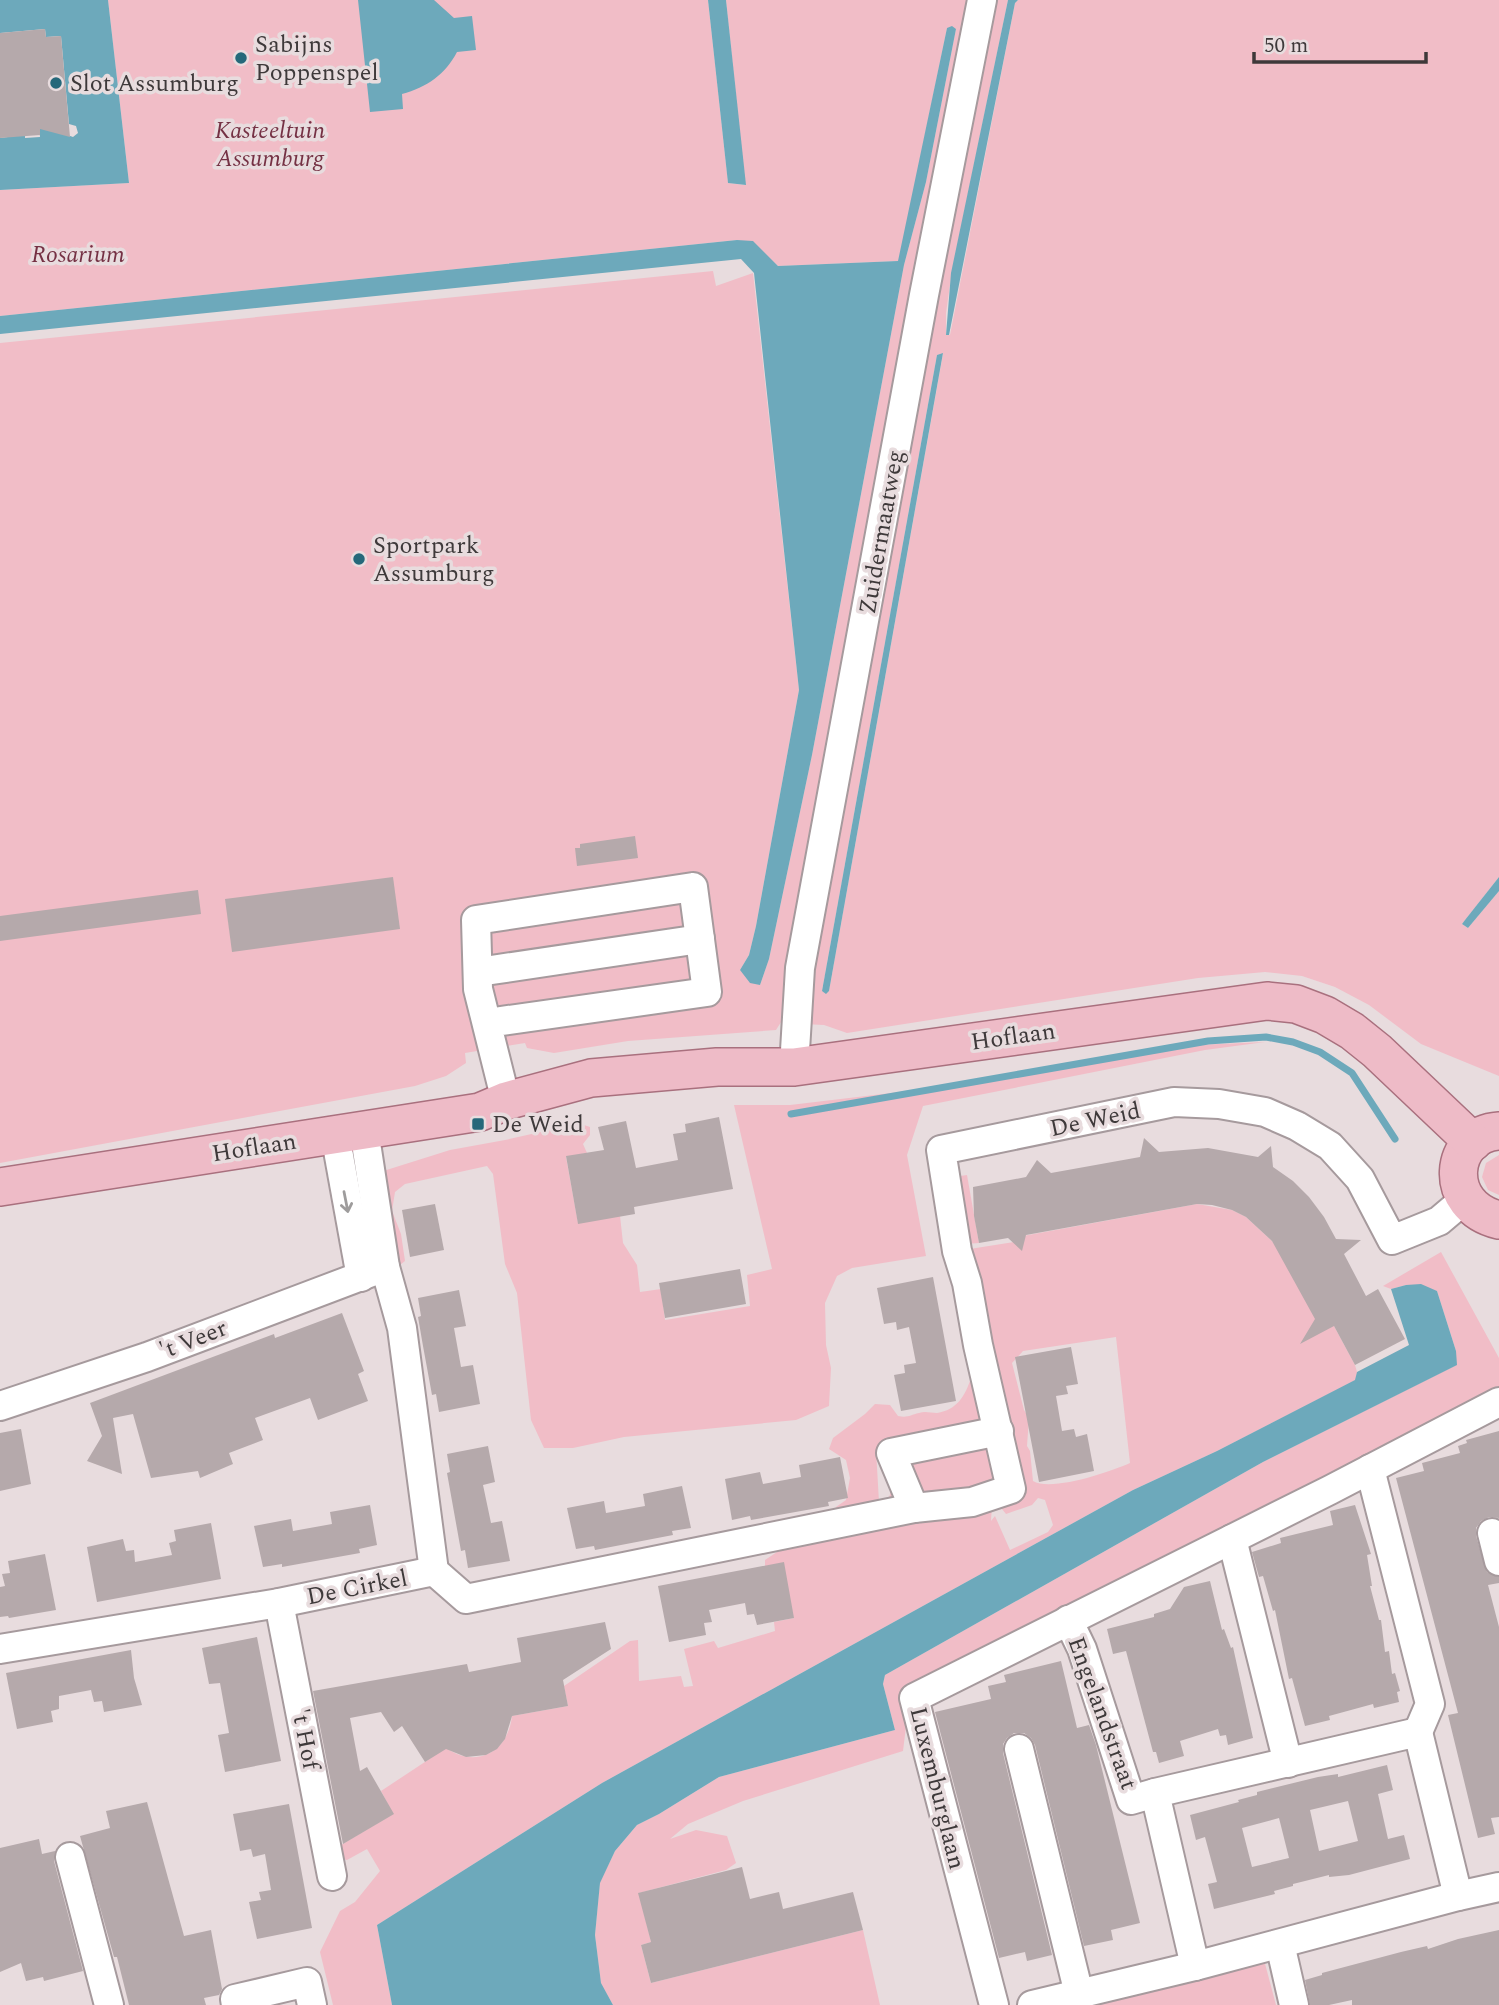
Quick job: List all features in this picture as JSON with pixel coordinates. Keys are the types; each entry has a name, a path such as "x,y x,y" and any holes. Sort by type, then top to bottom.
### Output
{"main road":[{"name":"Hoflaan","path":"0,1188 480,1112 506,1101 591,1078 717,1067 794,1067 1266,1001 1296,1004 1325,1015 1352,1031 1486,1137"},
{"path":"1486,1137 1467,1148 1460,1162 1458,1178 1471,1208 1484,1217 1499,1220"}],"street":[{"name":"Zuidermaatweg","path":"794,1067 800,968 809,915 982,0"},
{"path":"487,1023 707,992 693,887 476,920 478,981 487,1023 506,1101"},
{"path":"478,981 700,939"},
{"name":"De Weid","path":"434,1572 466,1599 914,1508 972,1502 1011,1489 978,1345 967,1283 957,1251 941,1150 1174,1102 1219,1104 1265,1112 1297,1126 1330,1146 1360,1179 1392,1240 1439,1221 1465,1199"},
{"path":"349,1132 373,1272 402,1328 434,1572"},
{"name":"'t Veer","path":"0,1406 147,1357 373,1272"},
{"name":"Engelandstraat","path":"1419,1732 1131,1800 1082,1650 1068,1620 1499,1402"},
{"path":"914,1508 891,1453 999,1431"},
{"path":"1370,1469 1430,1704 1419,1732 1458,1896"},
{"path":"1492,1533 1499,1561"},
{"path":"1232,1539 1287,1763"},
{"name":"De Cirkel","path":"279,1603 434,1572"},
{"path":"0,1649 279,1603"},
{"name":"'t Hof","path":"279,1603 332,1876"},
{"name":"Luxemburglaan","path":"994,2005 914,1698 1068,1620"},
{"path":"1019,1749 1079,1994"},
{"name":"Engelandstraat","path":"1155,1793 1195,1966"},
{"path":"70,1857 109,2005"},
{"path":"1032,2005 1195,1966 1499,1887"},
{"path":"1280,1944 1294,2005"},
{"path":"236,2005 235,1999 307,1982 312,2005"}],"green space":[{"name":"Sportpark Assumburg","path":"108,0 708,0 728,183 745,185 726,0 975,0 788,1011 776,1030 628,1041 554,1053 527,1048 525,1043 465,1053 466,1063 446,1076 415,1086 0,1163 0,343 713,271 716,286 753,273 799,690 756,926 749,955 740,970 760,985 769,959 812,755 904,265 926,182 956,29 947,28 899,261 778,266 768,257 737,240 0,316 0,190 129,183"},
{"path":"992,0 1008,0 952,271 946,335 950,335 1015,3 1018,0 1499,0 1499,877 1462,924 1468,928 1499,891 1499,1076 1421,1044 1369,1005 1335,987 1302,976 1265,972 1198,978 847,1033 824,1025 803,1024","holes":["943,354 829,991 822,991 937,355"]},
{"path":"1265,1042 1205,1050 923,1106 907,1155 926,1256 852,1268 837,1276 825,1303 826,1345 831,1368 829,1406 796,1420 624,1437 573,1448 544,1448 531,1420 517,1293 505,1264 493,1174 487,1166 405,1184 395,1192 392,1211 401,1234 405,1261 395,1269 377,1173 450,1150 505,1140 575,1122 590,1127 590,1135 583,1144 587,1153 566,1157 578,1223 620,1216 623,1243 637,1265 640,1292 661,1289 665,1320 750,1306 747,1275 772,1269 734,1105 790,1105 908,1091 1196,1045"},
{"path":"1499,1155 1499,1195 1488,1190 1482,1177 1486,1163"},
{"path":"967,1175 979,1243 966,1244 953,1177"},
{"path":"1197,1204 1232,1210 1246,1217 1272,1241 1334,1326 1355,1365 1356,1380 1217,1451 1133,1490 602,1783 377,1925 392,2005 333,2005 320,1952 340,1911 355,1902 380,1871 367,1849 347,1860 342,1859 336,1848 393,1814 381,1791 446,1748 469,1757 489,1753 504,1739 512,1716 568,1706 564,1686 630,1641 638,1640 639,1681 681,1676 684,1687 693,1686 684,1649 714,1641 718,1648 775,1631 774,1622 794,1618 765,1566 765,1560 783,1548 889,1528 885,1509 895,1480 899,1441 876,1450 879,1502 831,1518 836,1507 846,1500 850,1478 846,1460 829,1449 833,1438 875,1404 890,1405 898,1416 904,1417 921,1412 944,1411 959,1401 971,1378 957,1251 1014,1242 1023,1236","holes":["1116,1337 1130,1463 1066,1483 1042,1484 1033,1481 1030,1451 1027,1446 1029,1418 1024,1410 1012,1363 1023,1351","1038,1498 1045,1500 1053,1525 1048,1532 1010,1550 995,1516 991,1521 992,1504 998,1504 1006,1514 1032,1505"]},
{"path":"1441,1252 1499,1358 1499,1395 911,1686 903,1751 743,1801 688,1824 670,1839 696,1830 727,1836 736,1863 726,1870 639,1893 651,1942 641,1945 651,1983 863,1930 880,2005 613,2005 601,1984 595,1935 600,1882 615,1851 637,1825 719,1777 895,1730 883,1684 885,1675 1263,1462 1456,1365 1456,1351 1437,1291 1406,1285 1391,1289 1383,1286"},
{"path":"1263,1956 1276,2005 1081,2005"}],"water":[{"path":"0,0 108,0 129,183 0,190 0,138 8,137 25,126 25,138 40,137 39,125 73,137 78,133 76,126 69,124 61,36 46,37 45,29 0,33"},
{"path":"358,0 434,0 454,18 472,16 476,50 457,52 447,67 434,79 402,94 403,109 370,112"},
{"path":"708,0 726,0 746,185 728,183"},
{"path":"1008,0 1018,0 1015,3 949,335 946,335 951,273"},
{"path":"952,26 956,29 926,182 904,265 812,755 769,959 760,985 750,983 740,970 749,955 756,926 799,690 754,273 741,259 0,334 0,316 737,240 753,241 778,266 898,261 947,28"},
{"path":"943,353 829,991 826,994 822,991 937,355"},
{"path":"1499,877 1499,891 1468,928 1462,924 1465,920"},
{"path":"1421,1284 1437,1291 1456,1351 1457,1365 1263,1462 885,1675 883,1684 895,1730 719,1777 637,1825 615,1851 600,1883 595,1935 601,1983 613,2005 392,2005 377,1925 602,1783 1133,1490 1217,1451 1355,1380 1357,1372 1409,1345 1391,1289"}],"building":[{"name":"Slot Assumburg","path":"45,29 46,37 61,36 70,137 40,129 40,135 0,138 0,33"},
{"path":"635,836 638,858 577,866 575,848 580,848 580,844"},
{"path":"393,877 400,929 232,952 225,899"},
{"path":"198,890 201,914 0,941 0,916"},
{"path":"719,1117 733,1189 634,1207 635,1214 578,1224 566,1156 604,1150 598,1127 626,1121 636,1168 678,1160 673,1134 686,1132 685,1124"},
{"path":"1144,1138 1159,1152 1208,1148 1258,1157 1271,1146 1273,1167 1309,1197 1336,1239 1361,1240 1344,1254 1366,1296 1378,1289 1405,1339 1355,1365 1334,1326 1300,1344 1315,1319 1272,1241 1246,1217 1212,1205 1197,1204 1026,1235 1022,1251 1008,1238 979,1243 973,1187 1026,1177 1037,1160 1051,1173 1140,1157"},
{"path":"435,1204 444,1250 410,1257 402,1210"},
{"path":"740,1269 746,1304 665,1318 659,1283"},
{"path":"933,1277 956,1401 901,1411 894,1375 905,1373 904,1365 916,1363 909,1327 897,1330 896,1322 884,1324 877,1288"},
{"path":"459,1290 466,1326 454,1328 461,1367 473,1365 480,1404 439,1412 436,1394 432,1395 418,1317 421,1316 418,1298"},
{"path":"342,1313 364,1371 358,1374 368,1401 318,1420 310,1398 255,1418 263,1440 229,1453 233,1464 200,1478 198,1471 151,1478 133,1414 113,1418 122,1474 87,1461 102,1436 90,1403 274,1334 275,1338"},
{"path":"1071,1347 1078,1384 1066,1386 1068,1394 1056,1396 1062,1431 1074,1429 1076,1437 1087,1434 1094,1471 1039,1482 1015,1357"},
{"path":"21,1429 31,1484 0,1491 0,1433"},
{"path":"1499,1431 1499,1518 1489,1517 1481,1521 1476,1528 1476,1536 1487,1572 1499,1577 1499,1583 1488,1585 1499,1627 1499,1817 1491,1818 1495,1834 1478,1838 1448,1715 1458,1713 1396,1478 1424,1471 1422,1463 1460,1453 1458,1446 1467,1443 1466,1440"},
{"path":"488,1446 495,1482 483,1485 491,1523 502,1521 510,1561 468,1568 465,1550 461,1551 447,1473 450,1472 447,1454"},
{"path":"840,1457 848,1498 828,1502 829,1506 751,1520 750,1516 732,1520 725,1479 760,1472 763,1484 801,1477 799,1465"},
{"path":"682,1486 691,1528 672,1531 673,1535 595,1550 594,1546 576,1549 567,1508 604,1501 606,1513 645,1506 643,1494"},
{"path":"370,1505 377,1545 359,1549 360,1553 282,1567 282,1564 263,1567 254,1526 291,1519 293,1531 332,1524 330,1512"},
{"path":"1355,1505 1371,1554 1367,1555 1370,1586 1381,1620 1385,1652 1389,1651 1392,1674 1395,1673 1400,1691 1397,1692 1399,1702 1374,1708 1373,1704 1329,1716 1330,1720 1305,1726 1292,1678 1289,1679 1275,1610 1273,1611 1263,1576 1259,1577 1252,1552 1281,1543 1280,1538 1333,1525 1330,1511"},
{"path":"211,1523 221,1579 97,1602 87,1547 123,1539 126,1551 134,1550 135,1562 172,1555 169,1543 176,1541 174,1530"},
{"path":"45,1554 56,1610 9,1618 0,1617 0,1587 5,1586 2,1574 10,1573 8,1561"},
{"path":"784,1562 794,1618 757,1625 754,1614 747,1615 745,1603 709,1610 712,1622 704,1623 706,1635 669,1642 658,1586"},
{"path":"1210,1581 1222,1630 1224,1629 1231,1648 1233,1647 1253,1738 1228,1745 1226,1735 1220,1736 1218,1729 1180,1741 1184,1756 1159,1763 1156,1752 1153,1752 1126,1651 1113,1654 1107,1629 1154,1617 1154,1614 1170,1609 1184,1587"},
{"path":"605,1622 611,1649 563,1680 568,1706 512,1716 505,1739 497,1749 486,1755 466,1757 446,1749 425,1762 402,1726 394,1732 381,1712 350,1718 360,1771 367,1767 394,1814 343,1844 313,1691 467,1664 469,1672 521,1662 517,1638"},
{"path":"257,1637 281,1761 225,1772 218,1735 229,1733 220,1683 209,1684 202,1648"},
{"path":"131,1650 134,1678 142,1705 104,1712 102,1701 94,1702 91,1690 59,1696 59,1709 51,1711 53,1722 17,1729 6,1673"},
{"path":"1061,1661 1077,1728 1089,1725 1096,1745 1140,1923 1111,1930 1113,1940 1084,1946 1035,1745 1024,1733 1014,1733 1003,1744 1003,1753 1052,1955 1027,1961 1025,1952 999,1958 935,1712 991,1699 988,1686 1006,1682 1004,1675"},
{"path":"1387,1765 1393,1790 1378,1794 1388,1839 1404,1835 1410,1859 1349,1875 1329,1875 1293,1884 1274,1891 1275,1894 1214,1909 1208,1884 1217,1882 1205,1837 1196,1840 1190,1815 1239,1802 1238,1800 1257,1795 1257,1792 1318,1777 1338,1774 1338,1777","holes":["1348,1801 1358,1841 1319,1851 1310,1810","1279,1818 1289,1858 1252,1867 1242,1828"]},
{"path":"147,1802 184,1936 211,1930 222,1989 219,1995 204,1998 206,2005 129,2005 117,1957 114,1957 80,1836 110,1828 106,1811"},
{"path":"289,1804 312,1928 257,1939 249,1902 261,1900 259,1892 271,1890 265,1854 253,1857 251,1849 240,1851 233,1814"},
{"path":"39,1839 42,1854 55,1851 54,1861 83,1971 44,1981 43,1977 26,1981 21,1963 0,1972 0,1848"},
{"path":"742,1867 750,1899 779,1892 783,1909 853,1892 863,1930 651,1983 641,1945 651,1942 638,1893"},
{"path":"1499,1930 1499,2005 1352,2005 1352,2000 1329,2005 1310,2005 1305,1980 1322,1973"}],"waterway":[{"path":"791,1114 1208,1041 1266,1037 1293,1042 1320,1052 1352,1073 1395,1139"}],"place":[{"name":"Sabijns Poppenspel","path":"241,58"},
{"name":"Slot Assumburg","path":"56,83"},
{"name":"Sportpark Assumburg","path":"359,559"},
{"name":"De Weid","path":"478,1124"}],"park label":[{"name":"Kasteeltuin Assumburg","path":"270,144"},
{"name":"Rosarium","path":"78,254"}]}
